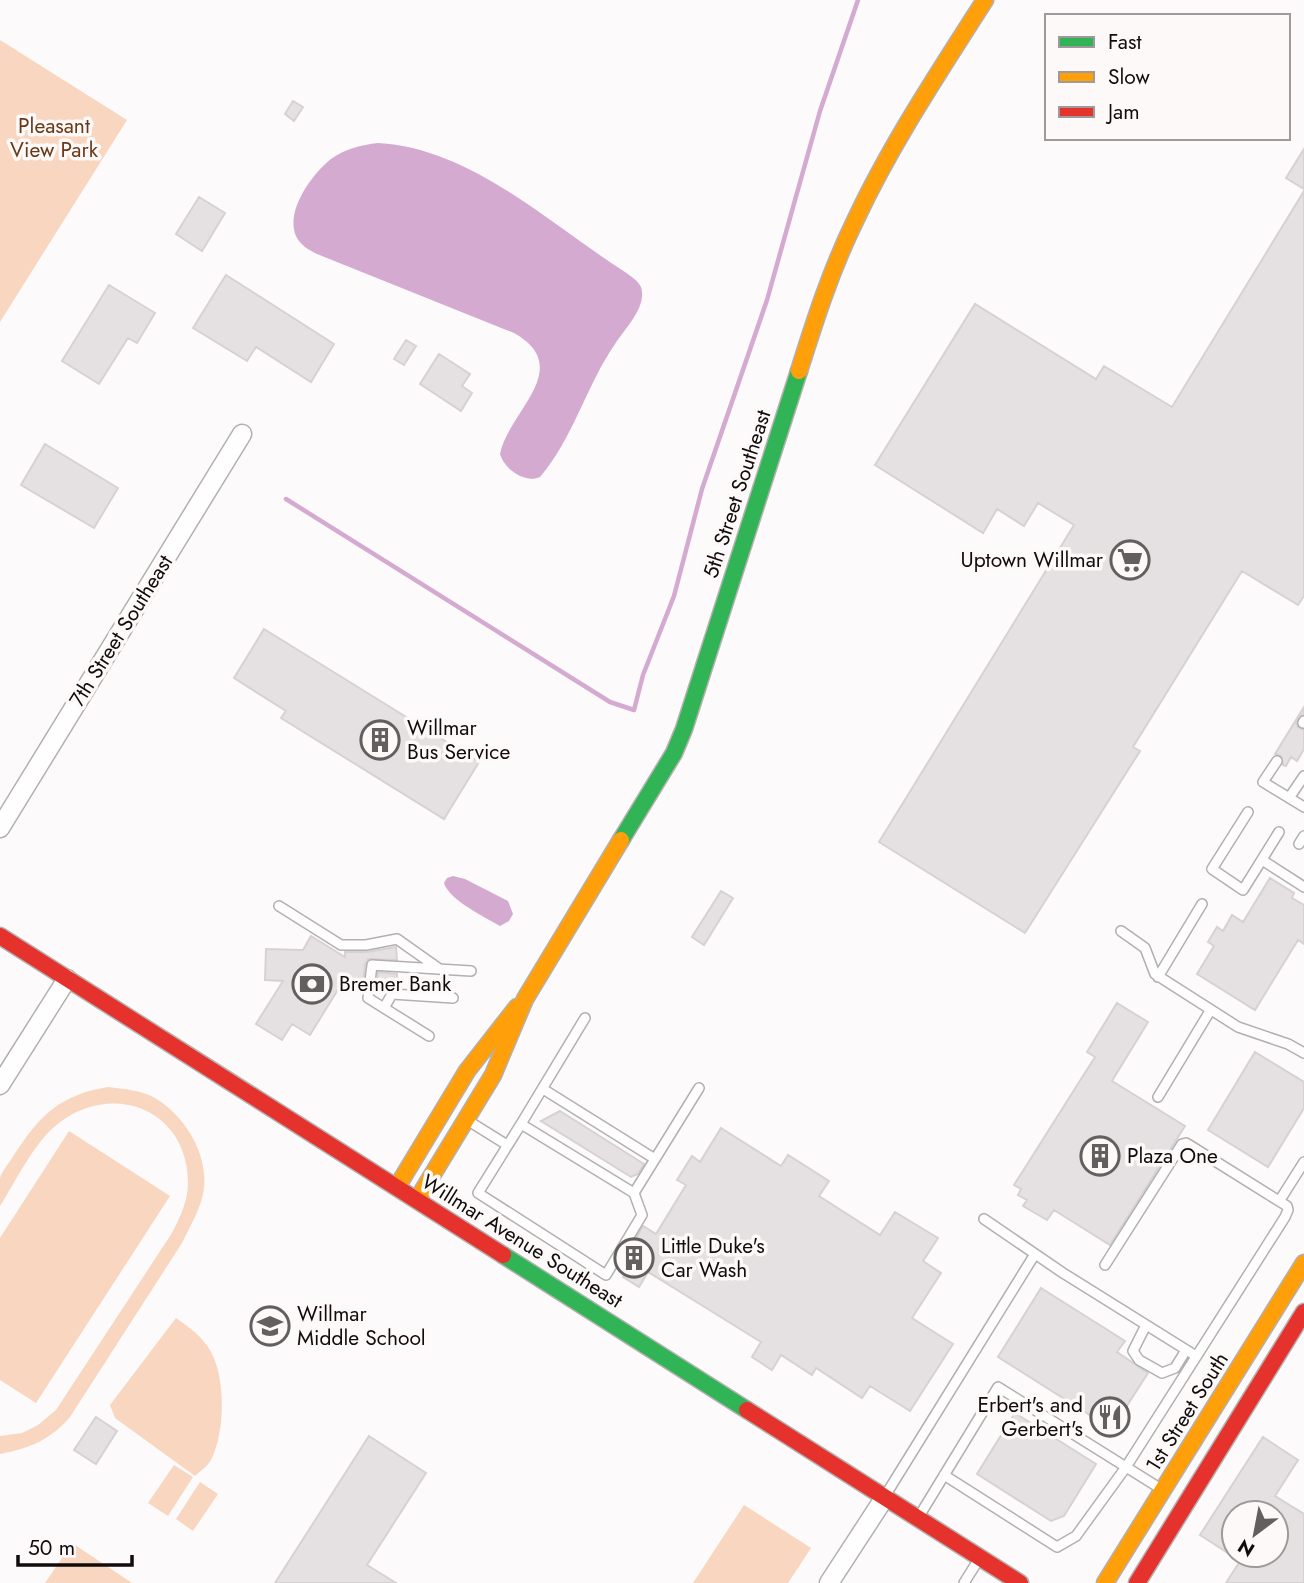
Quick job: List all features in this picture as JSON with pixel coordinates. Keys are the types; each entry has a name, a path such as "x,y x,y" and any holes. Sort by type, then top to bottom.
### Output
{"main road":[{"name":"5th Street Southeast","path":"417,1200 506,1048 525,999 674,753 822,299 845,239 881,167 985,0"},
{"name":"Willmar Avenue Southeast","path":"0,936 918,1518 1011,1580"},
{"name":"5th Street Southeast","path":"397,1187 479,1053 525,999"},
{"name":"1st Street South","path":"1105,1583 1304,1263"},
{"path":"1137,1583 1304,1312"}],"street":[{"name":"7th Street Southeast","path":"0,828 242,434"},
{"path":"0,1085 67,979"},
{"path":"829,1583 885,1497"}],"lane":[{"path":"1277,761 1263,782 1304,807"},
{"path":"1289,798 1304,776"},
{"path":"1248,812 1212,869 1243,890 1279,832"},
{"path":"1262,860 1304,887"},
{"path":"1158,976 1202,904"},
{"path":"279,906 341,945 366,945 397,939 439,969"},
{"path":"1121,931 1145,948 1152,969 1158,976 1210,1011 1238,1027 1303,1050"},
{"path":"429,1036 368,998 372,965 471,971"},
{"path":"384,1008 392,994 453,998"},
{"path":"1158,1097 1210,1011"},
{"path":"521,1124 634,1193 642,1215 606,1275 478,1193 585,1018"},
{"path":"634,1193 699,1088"},
{"path":"542,1089 655,1159"},
{"path":"466,1119 507,1145"},
{"path":"944,1475 1057,1547 1076,1536 1126,1467 1286,1217 1287,1206 1191,1146 1182,1144 1105,1265"},
{"path":"1280,1200 1304,1162"},
{"path":"984,1219 1196,1356"},
{"path":"885,1497 1035,1254"},
{"path":"1146,1325 1133,1351 1139,1360 1162,1373 1175,1368 1186,1350"},
{"path":"918,1518 998,1387 1163,1490"},
{"path":"964,1583 980,1558"}],"green space":[{"name":"Pleasant View Park","path":"0,40 127,120 0,322"},
{"path":"108,1087 150,1095 166,1105 184,1125 192,1136 202,1162 204,1188 201,1202 182,1243 70,1417 55,1432 39,1442 0,1454 0,1436 22,1433 38,1425 56,1410 172,1233 185,1203 188,1183 185,1159 176,1138 163,1122 146,1111 127,1105 106,1104 84,1109 53,1128 20,1171 0,1206 1,1175 33,1129 64,1101"},
{"path":"69,1131 170,1196 36,1403 0,1380 0,1238"},
{"path":"176,1318 208,1347 216,1364 221,1391 221,1421 216,1448 210,1462 195,1476 115,1418 110,1405"},
{"path":"174,1465 193,1477 168,1516 148,1503"},
{"path":"200,1482 218,1494 193,1531 176,1519"},
{"path":"744,1505 811,1548 788,1583 693,1583"},
{"path":"72,1543 132,1583 45,1583"}],"shaded area":[{"path":"378,143 412,148 477,173 538,211 631,276 640,286 642,299 637,313 605,360 562,446 540,477 534,479 516,474 502,460 500,454 505,438 539,376 539,361 532,347 514,333 317,254 302,245 296,236 294,216 297,205 316,174 331,159 342,153 359,146"},
{"path":"453,876 465,879 508,901 513,914 509,921 500,926 460,902 444,883 447,878"}],"building":[{"path":"293,101 303,107 294,121 285,114"},
{"path":"1304,149 1304,189 1286,178"},
{"name":"Uptown Willmar","path":"1304,191 1304,596 1298,605 1242,571 1133,747 1140,751 1025,933 879,842 1074,525 1038,503 1024,526 997,509 983,533 875,465 975,304 1096,379 1104,366 1172,407"},
{"path":"199,197 225,213 202,251 176,234"},
{"path":"226,275 334,344 311,382 256,347 247,361 193,328"},
{"path":"109,285 155,313 137,343 128,338 99,384 62,361"},
{"path":"406,340 416,346 404,365 394,359"},
{"path":"439,354 470,374 462,386 472,393 461,411 420,384"},
{"path":"45,444 118,488 94,528 21,485"},
{"name":"Willmar Bus Service","path":"264,629 479,762 444,819 281,718 286,711 234,678"},
{"path":"1304,707 1304,714 1296,723 1304,730 1304,749 1297,761 1291,757 1286,766 1283,765 1281,756 1275,754"},
{"path":"1270,878 1294,893 1292,898 1304,905 1304,944 1298,940 1255,1010 1197,974 1214,946 1208,942 1217,927 1223,931 1232,915 1243,922"},
{"path":"721,891 733,898 704,945 692,937"},
{"path":"311,936 345,957 345,952 367,952 396,947 397,960 368,959 363,984 342,983 310,1035 292,1024 282,1040 256,1024 283,981 265,980 266,949 303,950"},
{"path":"378,972 397,974 396,985 377,984"},
{"name":"Plaza One","path":"1117,1003 1148,1022 1112,1081 1185,1126 1110,1245 1054,1210 1047,1220 1023,1206 1027,1200 1018,1195 1021,1189 1014,1185 1095,1057 1087,1052"},
{"path":"1255,1052 1304,1082 1304,1108 1268,1167 1208,1130"},
{"path":"560,1111 644,1164 638,1174 631,1177 541,1121"},
{"path":"721,1128 781,1166 788,1155 829,1181 819,1196 880,1235 895,1212 938,1238 923,1261 941,1273 912,1318 953,1344 910,1411 870,1386 862,1398 816,1368 812,1375 781,1355 772,1370 752,1357 761,1342 648,1272 639,1287 623,1277 632,1261 625,1257 643,1226 656,1234 686,1185 677,1180 692,1156 700,1162"},
{"path":"1041,1288 1125,1341 1117,1352 1148,1373 1112,1429 998,1357"},
{"path":"1015,1413 1096,1464 1064,1516 1051,1521 977,1474"},
{"path":"96,1417 117,1431 96,1464 74,1450"},
{"path":"369,1436 426,1473 367,1565 396,1583 275,1583"},
{"path":"1263,1437 1298,1460 1275,1496 1280,1499 1223,1499"},
{"path":"1220,1504 1220,1548 1200,1535"},
{"path":"1290,1505 1304,1514 1304,1583 1226,1583 1235,1569 1290,1569"}],"waterway":[{"path":"286,499 610,702 634,710 643,675 674,596 702,489 767,300 820,111 858,0"}],"traffic: fast":[{"path":"621,840 674,753 684,729 799,371"},
{"path":"503,1255 747,1410"}],"traffic: slow":[{"path":"799,371 831,277 869,192 916,109 985,0"},
{"path":"417,1200 493,1075 525,999 621,840"},
{"path":"397,1187 467,1071 517,1007"},
{"path":"1105,1583 1304,1263"}],"traffic: jam":[{"path":"0,936 503,1255"},
{"path":"1137,1583 1304,1312"},
{"path":"747,1410 1020,1583"}],"place":[{"name":"Uptown Willmar","path":"1130,560"},
{"name":"Willmar Bus Service","path":"380,740"},
{"name":"Bremer Bank","path":"312,984"},
{"name":"Plaza One","path":"1100,1156"},
{"name":"Little Duke's Car Wash","path":"634,1258"},
{"name":"Willmar Middle School","path":"270,1326"},
{"name":"Erbert's and Gerbert's","path":"1110,1417"}]}
